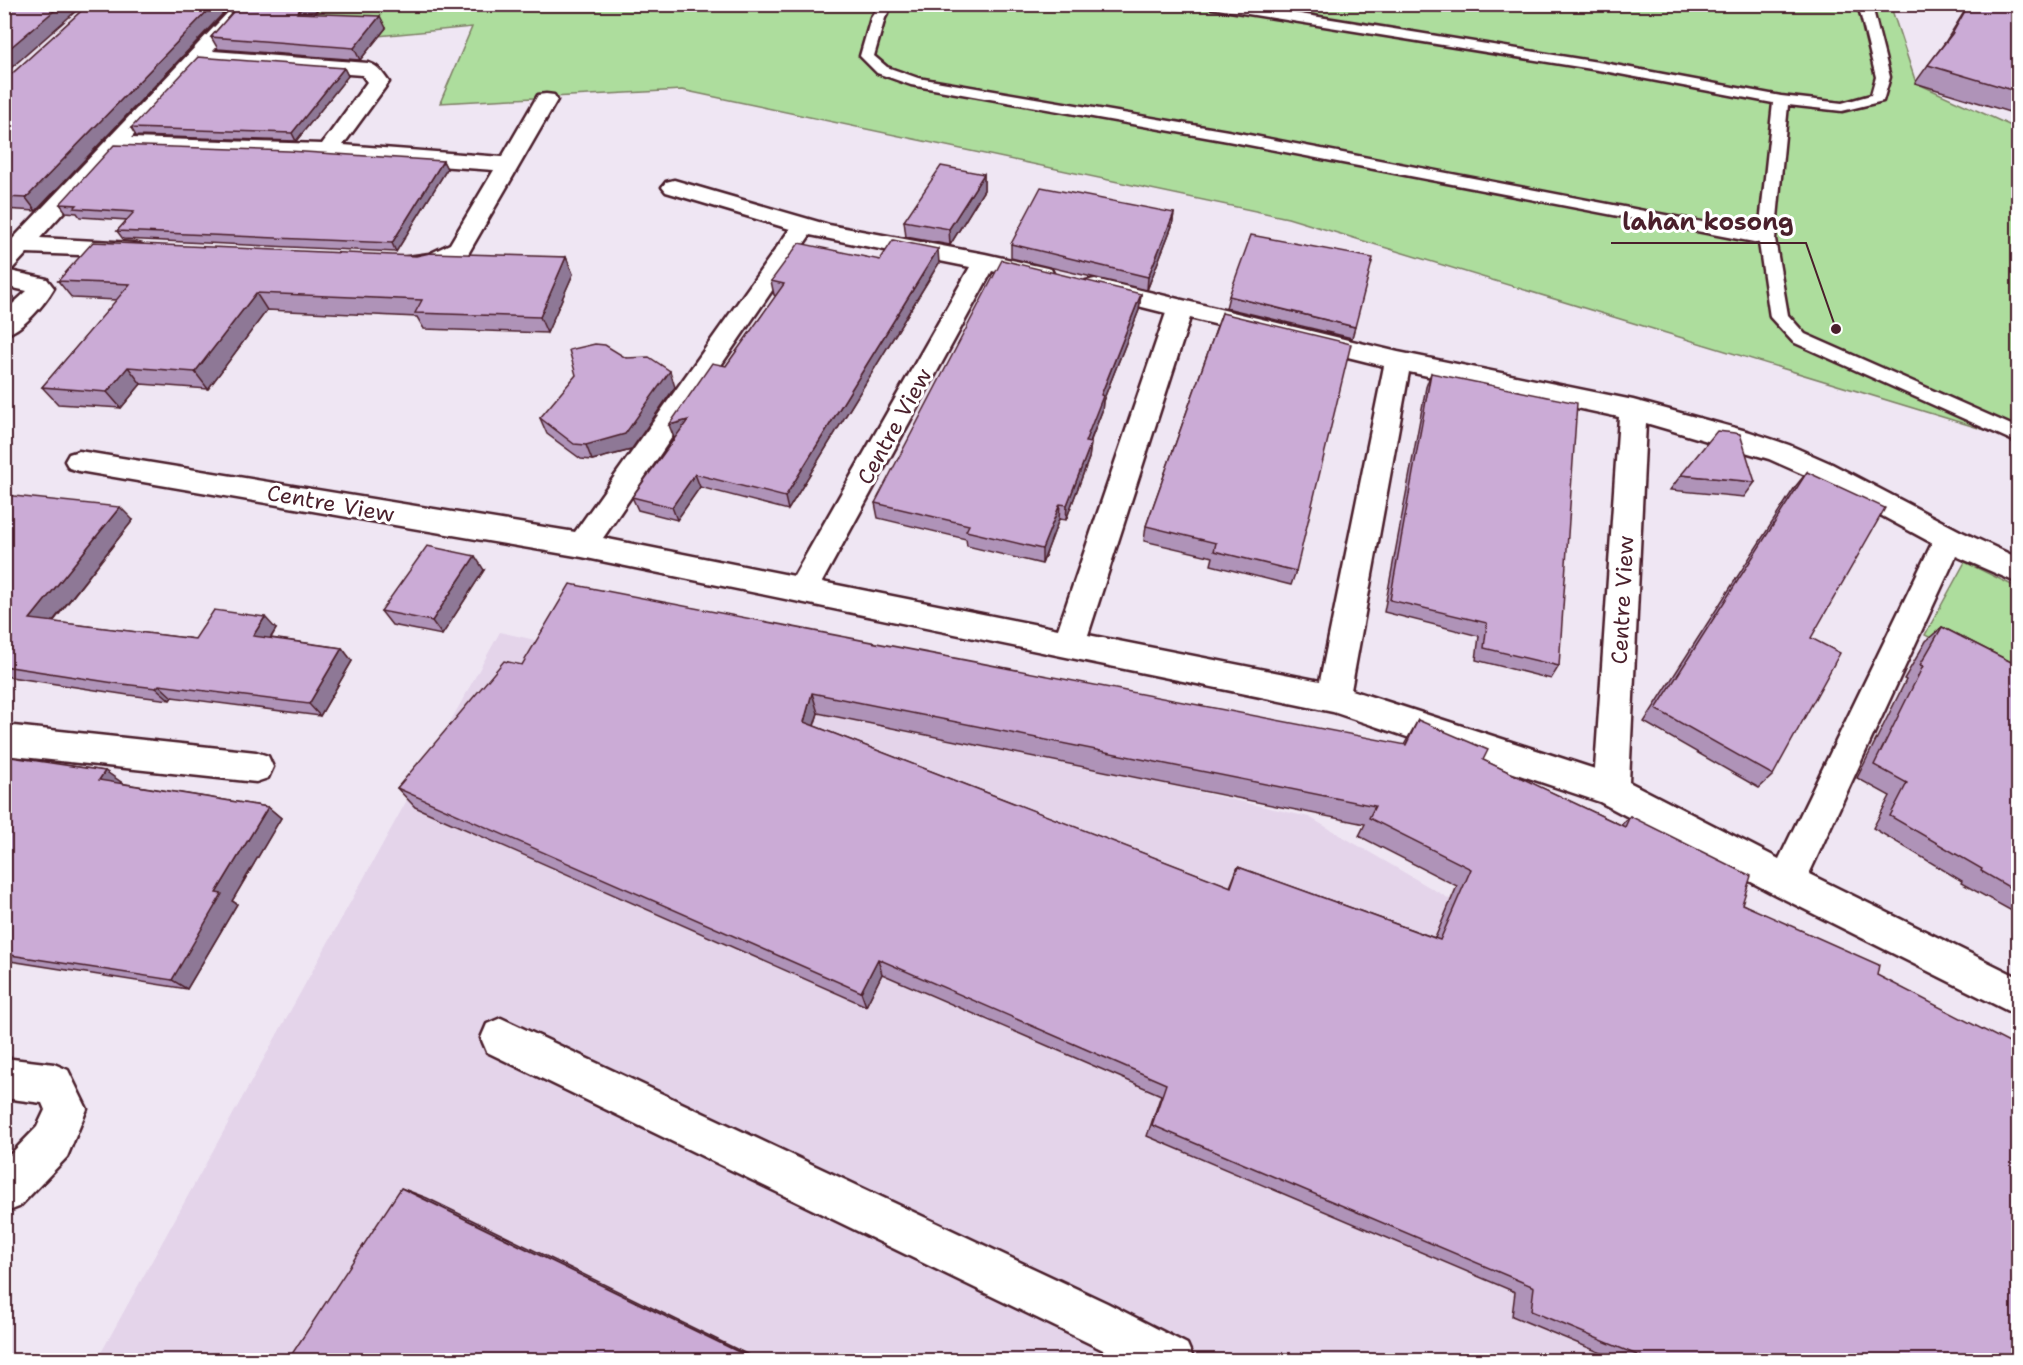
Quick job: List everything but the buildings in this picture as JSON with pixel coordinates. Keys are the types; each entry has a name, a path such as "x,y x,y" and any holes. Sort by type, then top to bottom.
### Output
{"street":[{"path":"4,263 112,144 247,4"},
{"path":"196,56 368,69 378,82 328,151"},
{"path":"389,262 425,263 446,257 459,249 546,100"},
{"path":"112,144 328,151 509,164"},
{"path":"674,187 804,227 985,262 1181,307 1398,361 1633,410 1779,452 1822,471 1949,539 2019,571"},
{"path":"582,545 804,227"},
{"path":"21,245 152,251"},
{"name":"Centre View","path":"802,590 985,262"},
{"path":"4,278 38,285 41,288 37,296 4,327"},
{"path":"1069,644 1181,307"},
{"path":"1333,698 1398,361"},
{"name":"Centre View","path":"1611,790 1633,410"},
{"name":"Centre View","path":"80,461 582,545 1333,698 1611,790 1787,882 2019,997"},
{"path":"1787,882 1949,539"},
{"path":"4,740 256,767"},
{"path":"501,1038 1091,1319 1171,1360"},
{"path":"4,1078 54,1084 66,1109 52,1142 4,1192"}],"lane":[{"path":"887,4 878,18 867,56 873,65 885,72 916,82 1228,136 1767,239"},
{"path":"1211,4 1604,67 1781,100 1842,106 1878,98 1883,77 1866,10 1858,4"},
{"path":"1781,100 1767,239 1779,317 1799,338 2019,436"}],"shaded area":[{"path":"500,632 1309,817 2018,1230 2018,1360 97,1360"}],"green space":[{"path":"324,4 1880,5 1892,10 1916,83 2018,129 2018,440 1288,218 682,90 440,103 472,27 292,44"},
{"path":"1965,562 2018,588 2018,652 2007,676 1925,635"}],"place":[{"name":"lahan kosong","path":"1836,329"}]}
